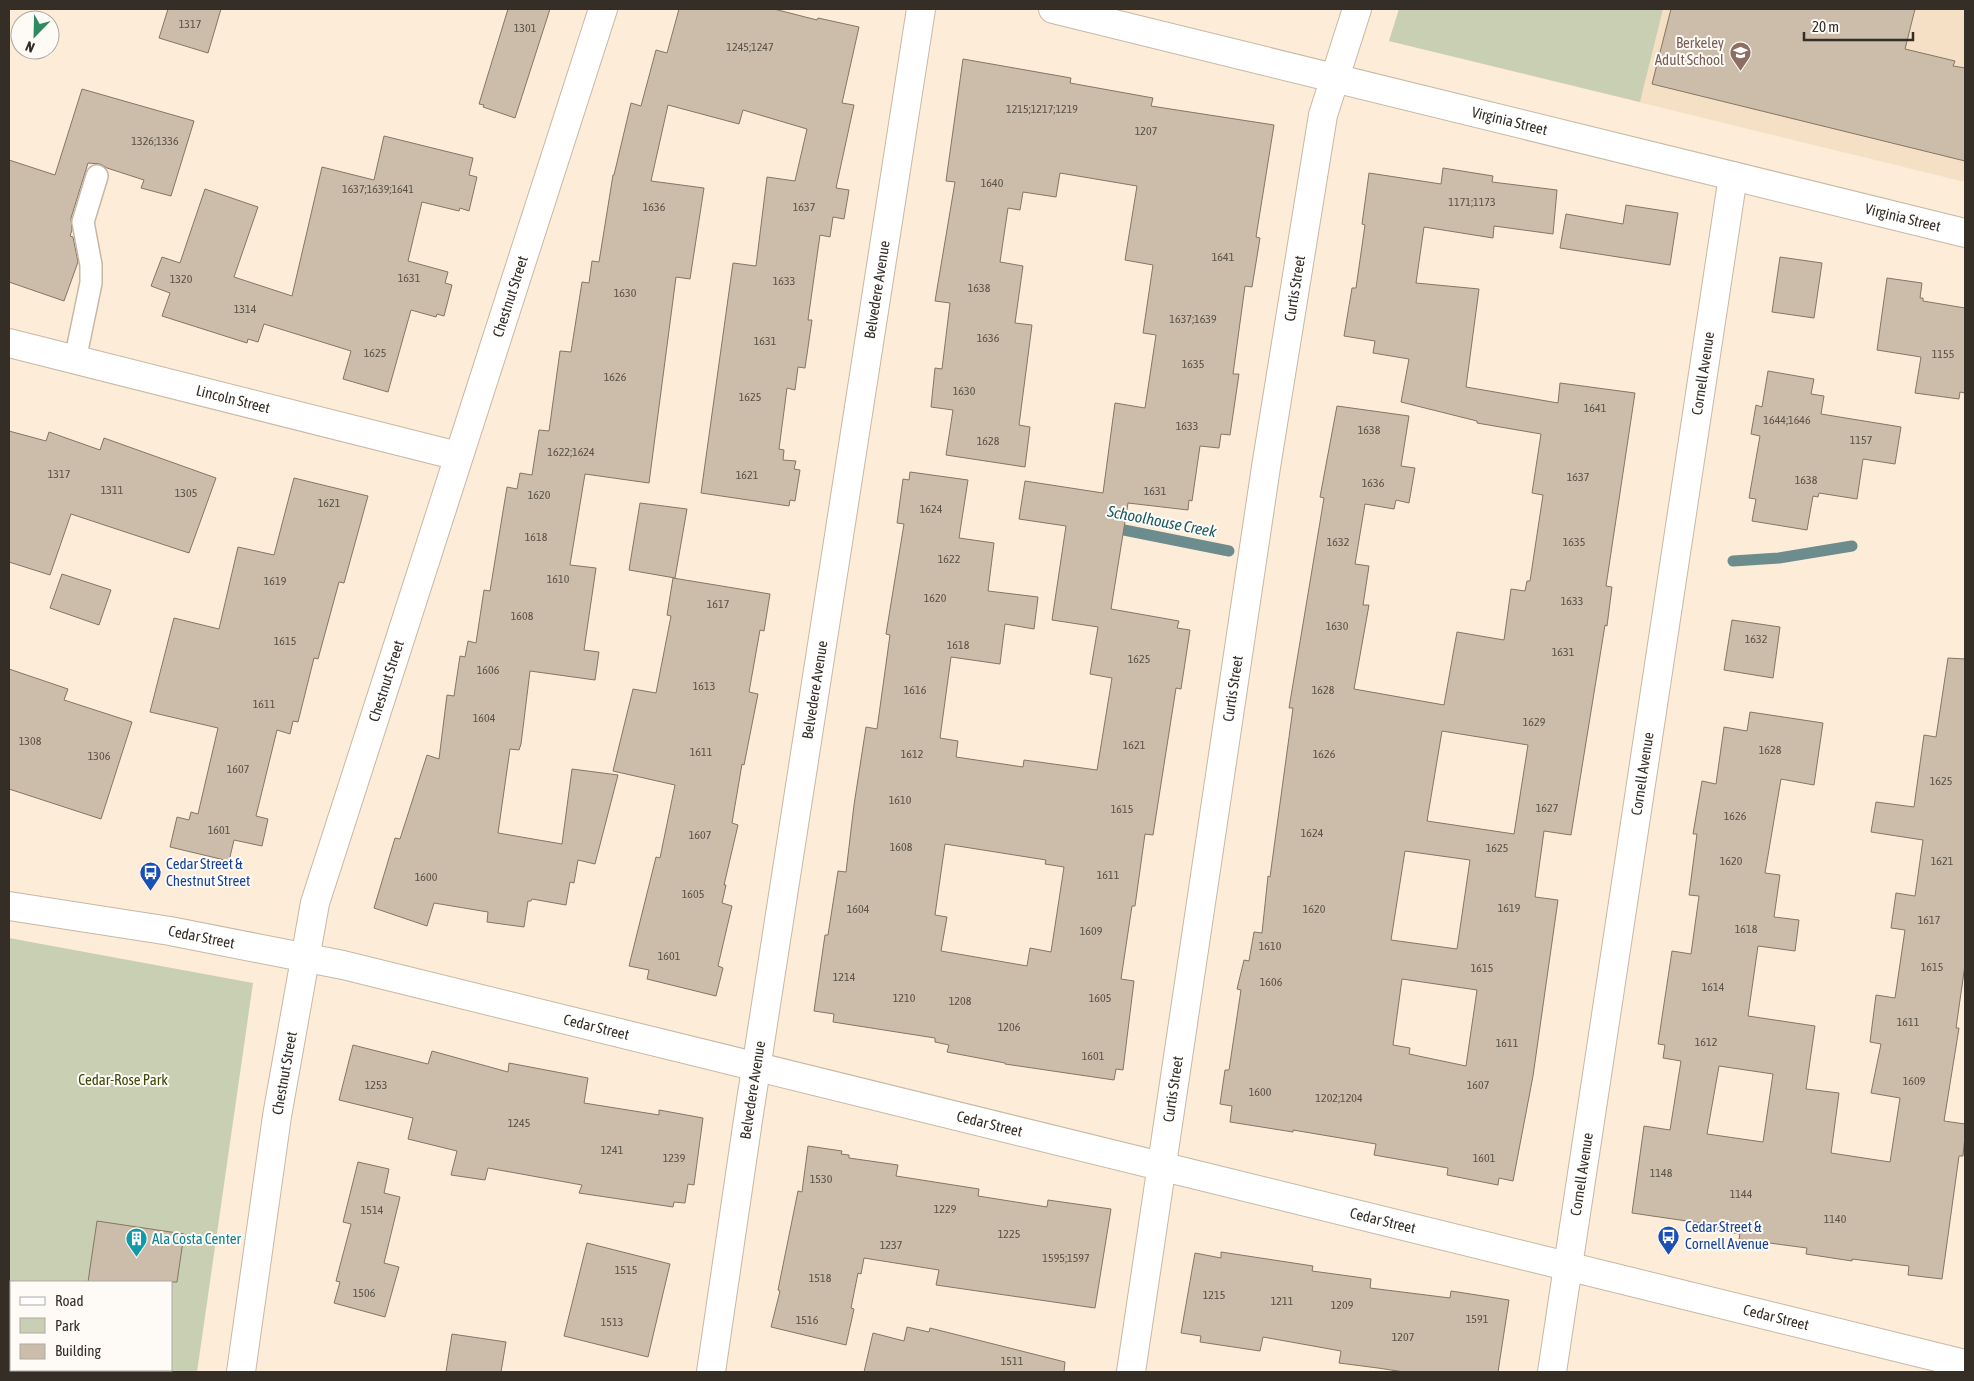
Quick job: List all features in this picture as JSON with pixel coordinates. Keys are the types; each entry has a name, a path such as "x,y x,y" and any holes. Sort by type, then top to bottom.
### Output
{"street":[{"name":"Chestnut Street","path":"241,1372 277,1116 315,903 603,9"},
{"name":"Belvedere Avenue","path":"711,1372 921,9"},
{"name":"Virginia Street","path":"1053,9 1965,233"},
{"name":"Curtis Street","path":"1131,1372 1266,467 1323,115 1357,9"},
{"name":"Cornell Avenue","path":"1552,1372 1733,176"},
{"name":"Lincoln Street","path":"9,343 458,456"},
{"name":"Cedar Street","path":"9,906 170,931 304,957 757,1066 1965,1364"}],"lane":[{"path":"75,360 91,283 91,265 83,222 97,176"}],"shaded area":[{"name":"Berkeley Adult School","path":"1399,9 1965,9 1965,182 1389,41"}],"green space":[{"path":"1399,9 1663,9 1640,102 1389,41"},
{"name":"Cedar-Rose Park","path":"9,938 253,983 197,1372 9,1372"}],"building":[{"path":"168,9 221,9 208,53 159,38"},
{"path":"508,9 550,9 515,118 479,104"},
{"path":"679,9 774,9 817,20 818,18 859,27 842,103 854,105 836,188 849,190 844,219 833,217 830,237 820,235 808,320 812,320 805,368 798,367 795,390 787,388 779,449 784,450 783,460 796,461 794,469 800,470 795,501 790,500 789,506 701,493 733,263 756,266 767,177 795,181 807,129 743,110 739,124 668,105 651,181 704,188 690,279 676,277 649,483 585,474 570,565 596,568 584,650 599,652 595,680 530,671 521,744 519,750 510,749 498,833 562,844 572,769 618,775 595,864 578,860 574,883 570,882 566,905 532,899 528,901 524,927 487,922 488,912 434,903 427,926 374,908 395,838 400,839 427,755 439,759 447,695 454,696 460,656 465,657 468,641 476,643 484,590 490,591 507,487 517,489 520,473 532,475 539,430 549,431 560,351 571,352 582,282 589,283 592,261 599,262 613,175 631,103 641,106 656,50 667,53"},
{"path":"1671,9 1915,9 1905,49 1955,61 1953,66 1965,68 1965,161 1652,84"},
{"path":"963,59 1071,78 1070,83 1153,98 1151,106 1274,125 1256,237 1260,238 1252,287 1245,286 1233,374 1239,374 1230,435 1221,434 1219,448 1200,446 1192,501 1189,500 1188,510 1128,503 1111,609 1179,621 1177,628 1190,630 1181,689 1176,688 1153,835 1145,834 1135,906 1132,906 1121,979 1134,981 1123,1070 1116,1069 1114,1080 1005,1064 947,1052 949,1045 935,1042 935,1038 833,1022 834,1014 814,1011 825,935 828,935 838,871 846,872 866,727 877,729 890,635 886,634 904,524 897,523 903,479 909,480 910,472 968,480 959,538 994,543 988,591 1038,597 1034,629 1005,624 1000,664 951,657 940,738 958,741 956,757 1023,767 1024,760 1097,770 1112,678 1090,674 1098,627 1052,620 1066,526 1019,519 1025,481 1103,493 1115,403 1145,408 1156,335 1143,333 1153,265 1125,260 1137,186 1060,173 1056,197 1023,192 1020,210 1008,208 1000,262 1023,266 1015,323 1032,325 1019,425 1030,427 1025,467 946,455 953,410 931,407 935,368 942,369 950,303 935,301 955,182 946,181","holes":["945,844 1046,860 1045,864 1064,867 1051,952 1030,948 1027,966 941,951 947,917 935,915"]},
{"path":"82,89 194,121 171,196 141,188 144,180 100,164 88,163 71,218 72,230 70,236 73,237 78,262 64,301 9,282 9,160 55,175"},
{"path":"384,136 473,158 469,175 477,177 469,211 460,208 459,211 422,202 408,261 448,272 445,283 452,285 444,316 437,314 436,317 411,310 388,392 343,379 351,351 264,324 258,342 248,339 247,343 162,316 170,293 151,286 162,257 180,263 205,189 258,207 234,277 292,296 322,167 374,180"},
{"path":"1443,168 1493,176 1492,182 1557,190 1553,234 1494,226 1493,238 1424,227 1416,283 1479,289 1466,387 1558,403 1560,383 1635,393 1606,586 1612,587 1607,626 1605,625 1571,835 1544,831 1535,897 1558,900 1533,1076 1513,1181 1499,1178 1498,1185 1447,1175 1448,1168 1374,1155 1376,1144 1230,1122 1232,1106 1220,1104 1225,1070 1229,1070 1241,990 1237,989 1244,960 1249,961 1254,932 1262,933 1268,876 1270,877 1293,708 1289,708 1324,498 1320,497 1337,406 1409,416 1401,466 1415,468 1409,503 1396,500 1394,509 1365,504 1355,564 1369,566 1363,605 1369,605 1354,689 1444,705 1457,632 1504,640 1511,589 1525,591 1527,581 1530,581 1543,495 1532,493 1541,434 1477,423 1477,421 1401,402 1409,359 1373,353 1375,341 1344,336 1352,288 1356,288 1365,225 1362,224 1369,173 1441,184","holes":["1442,731 1528,745 1514,834 1427,821","1405,851 1470,860 1457,949 1391,940","1402,979 1477,990 1466,1066 1409,1054 1410,1048 1393,1045"]},
{"path":"1626,205 1678,213 1670,265 1560,248 1566,214 1623,224"},
{"path":"1780,257 1822,263 1814,318 1772,312"},
{"path":"1887,278 1922,283 1920,298 1923,298 1923,301 1965,308 1965,393 1960,392 1959,399 1915,393 1921,357 1877,350"},
{"path":"1768,371 1814,379 1811,394 1824,396 1821,414 1901,427 1895,464 1863,459 1857,499 1819,493 1818,497 1813,496 1807,530 1752,521 1756,499 1749,498 1760,436 1751,434 1756,405 1762,407"},
{"path":"9,431 46,441 49,432 100,450 104,438 216,478 189,553 71,514 50,575 9,562"},
{"path":"294,478 368,496 344,583 339,582 318,659 314,658 298,722 293,721 290,734 277,730 256,816 268,819 262,846 234,840 229,861 170,847 177,817 189,820 191,812 198,814 218,728 150,712 174,618 219,629 238,547 274,555"},
{"path":"640,503 687,509 675,578 629,570"},
{"path":"62,574 111,590 99,625 50,608"},
{"path":"673,578 770,594 764,631 760,630 749,692 758,694 744,765 742,764 732,823 738,825 724,885 726,885 722,903 732,906 718,966 723,968 716,996 647,979 649,970 629,966 656,857 660,858 675,785 613,771 633,689 656,693 671,616 667,615"},
{"path":"1732,620 1780,627 1773,678 1724,670"},
{"path":"1948,658 1965,659 1965,965 1956,1028 1959,1028 1944,1121 1965,1124 1965,1136 1963,1156 1959,1156 1942,1279 1908,1275 1909,1266 1852,1259 1852,1261 1806,1254 1807,1248 1739,1239 1740,1234 1714,1230 1714,1225 1632,1213 1644,1126 1670,1130 1681,1061 1663,1058 1665,1045 1658,1044 1672,951 1691,954 1699,896 1689,895 1697,834 1693,834 1702,781 1716,784 1724,727 1747,731 1750,712 1823,723 1814,785 1781,779 1765,873 1780,875 1774,917 1799,920 1795,951 1758,946 1748,1016 1815,1026 1806,1089 1839,1093 1831,1153 1890,1162 1900,1098 1871,1093 1881,1044 1870,1042 1876,995 1895,998 1905,930 1891,928 1896,893 1915,896 1923,840 1871,832 1876,802 1914,807 1924,735 1936,737","holes":["1719,1066 1773,1074 1763,1142 1707,1134"]},
{"path":"9,669 68,689 64,700 132,722 101,819 9,789"},
{"path":"353,1045 428,1064 432,1051 508,1072 509,1063 588,1078 584,1103 659,1115 659,1110 703,1118 694,1185 688,1184 685,1203 674,1202 673,1207 579,1193 582,1185 488,1168 485,1180 451,1175 457,1151 408,1139 413,1118 339,1100"},
{"path":"808,1146 842,1151 841,1154 849,1155 849,1158 898,1165 896,1176 979,1189 978,1196 1047,1207 1048,1200 1111,1209 1095,1308 936,1285 939,1270 864,1258 861,1274 858,1273 851,1308 854,1309 846,1345 771,1327 780,1291 778,1290 798,1191 802,1192"},
{"path":"358,1162 389,1169 384,1193 400,1197 384,1263 399,1267 385,1317 334,1303 340,1282 336,1281 351,1224 343,1222"},
{"name":"Ala Costa Center","path":"97,1221 184,1234 177,1282 88,1281"},
{"path":"587,1243 670,1264 648,1357 564,1336"},
{"path":"1221,1252 1313,1266 1312,1271 1371,1279 1370,1288 1450,1298 1451,1291 1509,1300 1498,1372 1404,1372 1339,1363 1341,1351 1263,1337 1260,1351 1200,1342 1201,1336 1181,1333 1195,1253 1221,1258"},
{"path":"907,1327 929,1332 930,1328 1065,1362 1064,1372 864,1372 873,1333 904,1341"},
{"path":"452,1334 506,1342 501,1372 446,1372"}],"waterway":[{"name":"Schoolhouse Creek","path":"1109,527 1229,551"},
{"name":"Schoolhouse Creek","path":"1733,561 1779,558 1852,546"}],"place":[{"name":"Berkeley Adult School","path":"1740,71"},
{"name":"Cedar Street & Chestnut Street","path":"150,892"},
{"name":"Cedar Street & Cornell Avenue","path":"1669,1255"},
{"name":"Ala Costa Center","path":"136,1258"}]}
